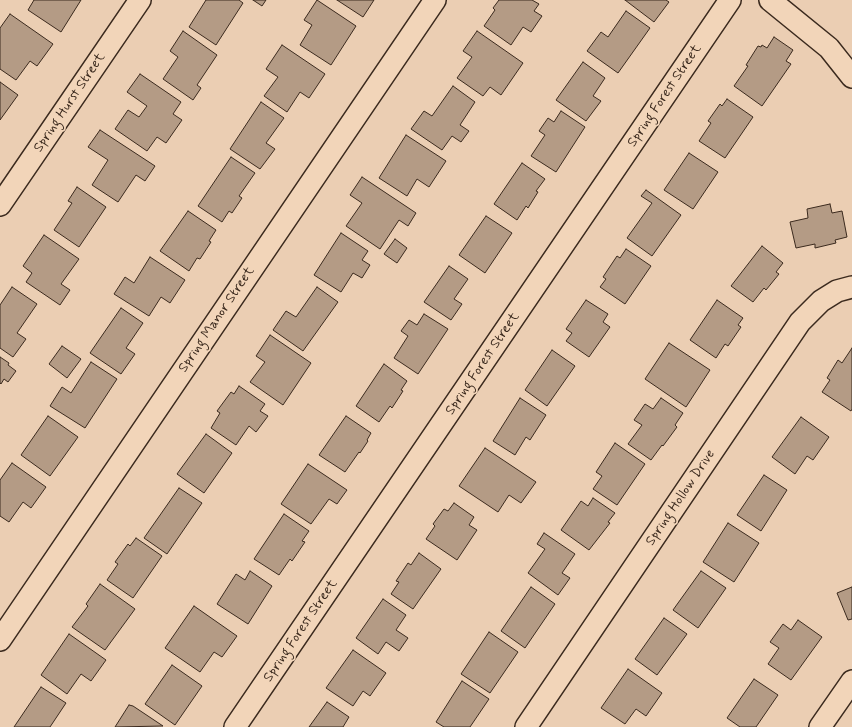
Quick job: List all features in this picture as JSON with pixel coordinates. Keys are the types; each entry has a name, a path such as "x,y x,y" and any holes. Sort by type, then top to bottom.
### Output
{"street":[{"name":"Spring Hurst Street","path":"0,205 140,0"},
{"name":"Spring Manor Street","path":"0,640 435,0"},
{"name":"Spring Forest Street","path":"235,727 730,0"},
{"path":"770,0 829,48 852,77"},
{"name":"Spring Hollow Drive","path":"526,727 800,322 821,301 837,291 852,287"},
{"path":"820,727 852,680"}],"building":[{"path":"34,0 81,0 61,32 28,10"},
{"path":"206,0 239,0 243,3 216,45 189,27"},
{"path":"253,0 266,0 262,6"},
{"path":"317,0 356,26 331,65 300,45 312,25 304,20"},
{"path":"337,0 374,0 363,17"},
{"path":"499,0 532,0 539,4 534,11 542,16 531,32 523,27 511,45 484,26 495,10 493,8"},
{"path":"625,0 666,0 669,2 654,22"},
{"path":"626,11 650,28 618,73 587,51 601,32 608,37"},
{"path":"10,14 53,44 37,66 30,61 16,80 0,69 0,28"},
{"path":"183,31 217,55 197,85 201,88 193,100 163,79 178,57 170,51"},
{"path":"477,31 523,63 501,95 490,87 483,96 457,78 472,57 463,51"},
{"path":"774,37 793,50 786,61 791,64 762,106 734,86 748,66 746,65 758,46 761,47 762,45 767,48"},
{"path":"282,45 325,74 309,98 300,92 287,112 264,96 278,77 266,69"},
{"path":"583,62 605,78 593,96 601,101 586,121 556,100"},
{"path":"140,74 181,102 173,114 182,120 166,143 157,137 147,151 115,129 128,110 139,117 147,106 127,92"},
{"path":"0,82 18,95 0,120"},
{"path":"453,86 475,102 460,125 469,131 461,142 452,136 442,150 411,129 424,111 432,116"},
{"path":"727,99 753,117 725,158 699,141 711,123 708,121 720,104 722,106"},
{"path":"261,102 284,118 266,143 275,149 260,169 230,149"},
{"path":"561,111 585,127 556,172 531,156 545,135 539,131 548,118 554,122"},
{"path":"100,130 155,166 145,181 136,175 118,202 92,185 108,160 88,147"},
{"path":"406,135 446,161 429,187 417,179 407,196 379,178"},
{"path":"689,153 718,172 693,209 664,190"},
{"path":"231,157 255,173 239,196 242,198 232,213 229,211 222,222 198,206"},
{"path":"522,163 545,179 536,191 538,192 528,208 526,206 517,220 494,204"},
{"path":"362,177 416,213 408,226 399,220 380,249 346,226 362,203 350,195"},
{"path":"77,187 106,207 79,247 54,230 72,203 68,201"},
{"path":"646,190 681,215 652,256 627,238 652,203 641,196"},
{"path":"830,204 832,213 842,211 847,237 835,240 836,243 815,248 815,244 796,248 790,222 808,218 807,209"},
{"path":"188,211 216,230 209,241 211,242 200,259 197,258 189,271 160,251"},
{"path":"486,216 512,233 485,273 459,255"},
{"path":"341,233 368,251 362,260 370,265 362,278 353,273 341,292 314,275"},
{"path":"44,235 79,259 61,284 70,290 60,305 26,282 32,273 23,266"},
{"path":"395,239 407,248 397,263 384,254"},
{"path":"762,246 783,263 776,272 779,274 766,290 764,288 753,302 731,286"},
{"path":"626,249 651,266 625,304 600,287 606,279 603,277 617,256 620,258"},
{"path":"150,257 185,280 170,303 161,297 149,316 114,294 125,277 134,283"},
{"path":"449,266 468,279 454,299 462,304 451,320 424,302"},
{"path":"12,287 37,304 17,333 26,339 13,357 0,348 0,305"},
{"path":"317,287 338,302 303,351 273,330 286,311 296,317"},
{"path":"586,300 608,314 603,322 610,327 589,357 566,341 572,333 566,329"},
{"path":"717,300 743,318 738,325 741,327 728,346 725,344 716,358 690,340"},
{"path":"121,308 143,323 126,348 135,354 121,374 90,353"},
{"path":"424,314 448,329 418,374 394,358 408,336 401,331 409,320 417,325"},
{"path":"270,335 311,363 283,405 250,382 265,362 256,356"},
{"path":"669,343 710,370 686,407 645,379"},
{"path":"62,346 81,359 67,378 49,364"},
{"path":"852,348 851,411 822,392 830,380 827,378 838,360 842,363"},
{"path":"552,350 575,366 547,406 525,390"},
{"path":"0,357 9,363 8,365 16,371 8,382 4,379 1,384 0,383"},
{"path":"91,362 117,379 85,428 50,406 62,387 71,393"},
{"path":"384,364 407,381 401,390 403,391 392,408 390,406 379,422 356,406"},
{"path":"239,386 265,404 260,411 268,416 256,432 249,426 236,445 211,428 220,413 217,411 231,392 234,394"},
{"path":"520,398 546,415 530,440 526,437 515,455 493,441"},
{"path":"661,398 683,413 675,425 677,427 651,460 628,444 642,425 634,420 645,404 653,409"},
{"path":"48,416 78,437 50,476 21,455"},
{"path":"346,416 371,433 367,440 368,441 360,453 359,452 345,472 319,455"},
{"path":"801,417 829,437 813,460 807,456 795,474 772,457"},
{"path":"206,434 232,453 204,493 177,474"},
{"path":"615,443 645,464 617,505 593,489 602,476 596,472"},
{"path":"485,448 536,482 521,503 509,495 498,512 459,486"},
{"path":"12,463 46,487 31,508 23,502 9,522 0,516 0,480"},
{"path":"308,464 347,490 337,504 329,499 311,524 281,504"},
{"path":"764,475 787,490 761,531 737,515"},
{"path":"179,488 202,503 167,554 144,538"},
{"path":"593,498 615,513 608,522 610,523 589,550 561,530 581,501 588,506"},
{"path":"454,503 474,517 469,525 477,530 457,560 426,539 435,526 433,524 444,509 448,511"},
{"path":"284,514 309,531 302,541 305,542 292,561 290,559 279,575 254,559"},
{"path":"728,523 759,543 734,582 703,562"},
{"path":"544,533 575,554 562,573 570,578 558,595 528,573 545,549 537,544"},
{"path":"136,538 162,556 133,598 107,580 118,564 115,562 128,544 130,546"},
{"path":"419,553 441,569 413,609 391,594 399,582 396,581 408,563 411,565"},
{"path":"250,571 272,586 248,624 217,604 236,574 245,580"},
{"path":"701,571 726,588 698,628 673,610"},
{"path":"100,584 135,609 105,650 72,627 88,606 86,604"},
{"path":"531,587 555,604 525,648 501,631"},
{"path":"852,587 852,619 848,620 837,593"},
{"path":"383,599 406,615 396,630 408,638 399,651 386,642 378,654 356,638"},
{"path":"194,606 237,636 222,657 214,652 200,672 165,648"},
{"path":"664,618 687,634 657,675 635,659"},
{"path":"798,620 822,637 791,680 768,664 779,648 770,642 783,624 791,630"},
{"path":"489,632 518,652 490,693 461,674"},
{"path":"69,634 106,660 91,681 81,674 67,694 41,675"},
{"path":"353,650 386,673 370,696 363,691 353,706 326,688"},
{"path":"172,665 202,686 175,725 145,704"},
{"path":"628,669 662,693 646,716 636,709 625,724 601,708"},
{"path":"754,679 778,695 756,727 740,727 727,718"},
{"path":"462,681 489,699 470,727 444,727 436,722"},
{"path":"41,687 66,703 50,727 14,727"},
{"path":"327,702 349,717 343,727 309,727"},
{"path":"129,705 133,706 163,726 115,727"}]}
